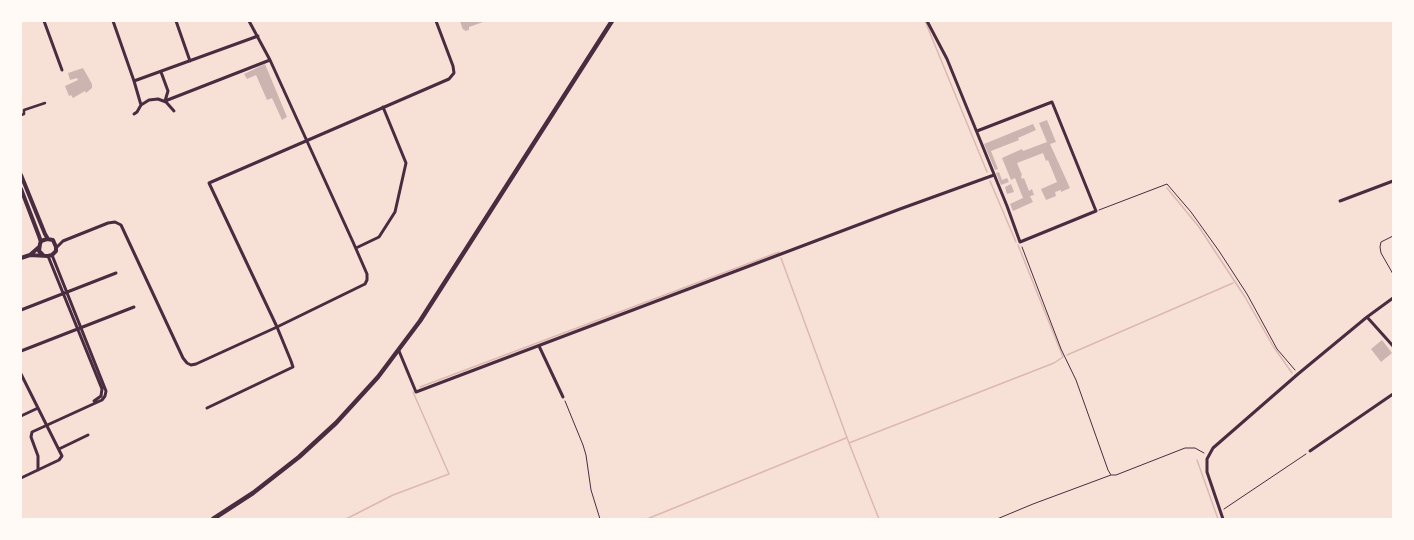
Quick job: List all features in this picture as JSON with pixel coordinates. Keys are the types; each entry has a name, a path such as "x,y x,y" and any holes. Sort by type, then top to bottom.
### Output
{"main road":[{"path":"213,519 272,480 314,444 355,404 399,351 420,321 612,21"}],"street":[{"path":"44,21 62,70"},
{"path":"113,21 141,105"},
{"path":"176,21 190,61"},
{"path":"21,258 30,255 47,255 56,251 56,248 63,241 112,222 117,222 121,225 183,358 188,364 195,365 361,287 367,282 367,274 356,248 270,60 249,21"},
{"path":"207,408 293,367 277,327 209,183 446,81 454,73 453,66 436,21"},
{"path":"927,21 947,59 1012,218 1020,242 1096,211 1052,102 977,131"},
{"path":"134,81 258,36"},
{"path":"165,101 270,60"},
{"path":"161,72 168,91 165,101"},
{"path":"134,114 141,105 152,99 165,101 174,111"},
{"path":"21,115 24,114 24,110 46,103"},
{"path":"356,248 379,237 395,212 406,162 384,107"},
{"path":"21,175 45,234 56,244 56,248"},
{"path":"399,351 416,392 900,208 994,175"},
{"path":"1340,201 1393,181"},
{"path":"21,188 39,236 40,251 47,255 106,389 105,396 102,400 34,430 31,434 38,456 38,470"},
{"path":"30,255 44,239 63,241"},
{"path":"21,310 116,273"},
{"path":"1223,519 1207,472 1208,455 1216,445 1298,374 1367,317 1393,298"},
{"path":"21,351 134,307"},
{"path":"1367,317 1393,346"},
{"path":"540,346 563,397"},
{"path":"21,374 62,457 59,460 21,478"},
{"path":"1310,452 1393,394"},
{"path":"21,416 38,408"},
{"path":"59,449 88,435"}],"path":[{"path":"1096,211 1167,184 1191,212 1219,251 1247,294 1277,349 1298,374"},
{"path":"1393,236 1382,241 1380,245 1381,253 1393,274"},
{"path":"1020,242 1042,302 1076,380 1111,475"},
{"path":"563,397 583,445 591,490 600,519"},
{"path":"997,519 1033,504 1111,475 1116,475 1185,448 1195,448 1208,455"},
{"path":"1220,512 1310,452"}],"building":[{"path":"460,21 486,21 469,27 469,30 465,31 464,29 463,30"},
{"path":"265,64 287,117 282,120 272,98 267,100 256,75 247,79 244,74"},
{"path":"83,68 92,84 92,88 86,93 85,91 73,98 71,95 69,96 65,86 78,80 77,78 70,80 68,73"},
{"path":"1047,120 1056,142 1050,144 1070,188 1061,192 1061,190 1055,192 1056,196 1046,200 1041,189 1057,182 1048,160 1046,161 1043,153 1017,163 1022,179 1024,178 1029,191 1032,189 1034,195 1030,196 1033,202 1013,211 1010,204 1023,198 1015,178 1011,180 1002,158 1022,149 1023,151 1047,142 1039,123"},
{"path":"1033,124 1036,130 1018,138 1019,140 991,151 998,169 995,170 984,144"},
{"path":"999,172 1002,180 1007,178 1009,182 1001,185 996,173"},
{"path":"1011,184 1014,192 1007,194 1005,187"},
{"path":"1382,340 1392,353 1381,362 1371,349"}],"waterway":[{"path":"925,21 987,172"},
{"path":"990,181 1016,242"},
{"path":"1167,188 1199,227 1245,297 1273,346 1292,373"},
{"path":"781,258 849,443 1054,363 1063,357 1018,245"},
{"path":"420,387 779,252"},
{"path":"1067,355 1233,283"},
{"path":"346,519 393,495 449,474 413,392"},
{"path":"647,519 846,438"},
{"path":"849,443 879,519"},
{"path":"1197,460 1218,519"}]}
